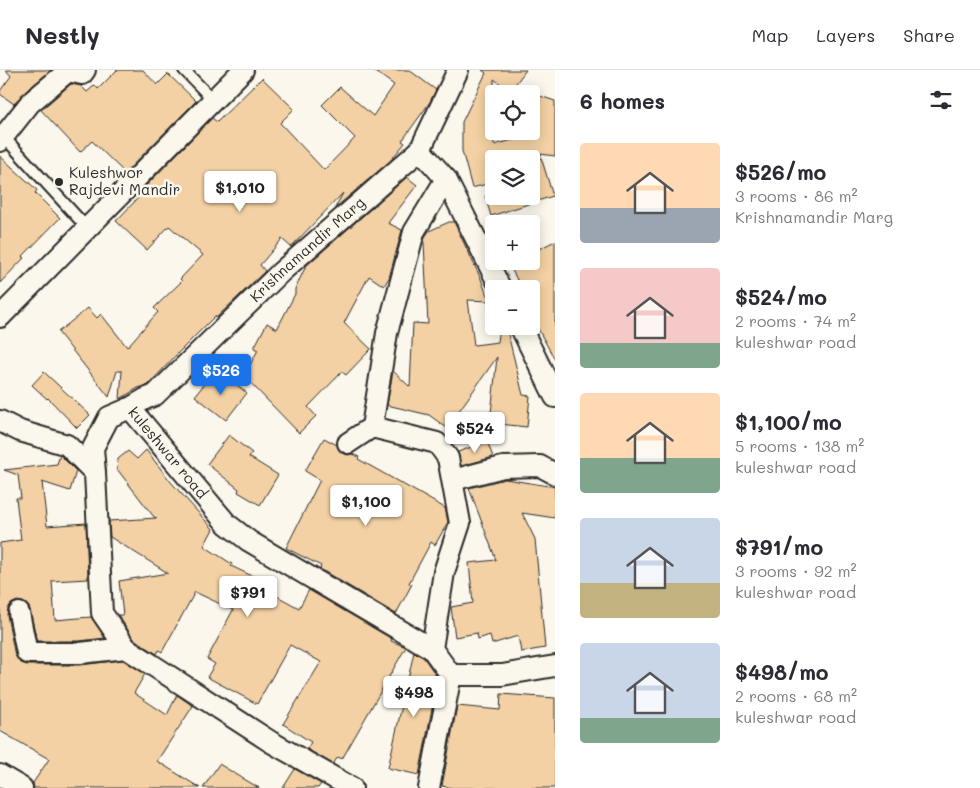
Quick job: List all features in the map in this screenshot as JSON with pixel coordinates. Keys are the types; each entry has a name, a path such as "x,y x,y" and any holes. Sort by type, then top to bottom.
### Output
{"street":[{"path":"2,139 30,103 68,70 82,74 85,70"},
{"path":"0,317 243,70"},
{"name":"Krishnamandir Marg","path":"130,408 155,395 281,272 420,150 458,70"},
{"path":"420,150 446,179 496,280"},
{"path":"348,443 372,427 387,333 414,232 446,179"},
{"path":"524,335 555,397"},
{"name":"kuleshwar road","path":"352,788 271,742 126,648 102,613 92,448 109,417 130,408 227,524 249,541 432,649 451,675"},
{"path":"0,422 20,431 67,445 95,473"},
{"path":"372,427 437,443 448,458 460,523 444,572 432,649"},
{"path":"453,480 503,467 540,466 555,474"},
{"path":"19,613 27,653 80,653 126,648"},
{"path":"429,788 451,675 502,675 555,666"},
{"path":"0,775 22,788"}],"lane":[{"path":"184,70 213,100"},
{"path":"2,139 88,229"}],"building":[{"path":"6,70 51,70 14,104 0,94 0,91 11,76"},
{"path":"117,70 143,70 157,85 168,74 196,101 125,173 92,141 80,152 41,110 71,84 81,86 87,92 95,85 98,89"},
{"path":"373,70 409,70 436,90 430,102 402,141 405,143 390,161 335,208 343,193 291,247 282,239 260,265 265,271 216,318 215,316 148,385 138,388 120,399 122,371 117,371 109,397 58,332 88,308 97,318 101,314 127,347 158,312 154,308 182,281 180,279 203,255 169,226 147,250 116,221 141,195 139,194 142,190 212,118 217,122 262,78 294,109 280,123 324,170 355,138 322,105 340,87 373,116 394,85"},
{"path":"482,70 526,70 515,85 502,85 494,79 494,85 485,85 485,140 494,140 494,145 512,140 540,140 540,96 555,101 555,156 540,154 540,150 485,150 485,184 472,188 462,151 462,122 486,73"},
{"path":"540,154 553,196 540,200"},
{"path":"0,156 37,190 35,193 60,218 0,283"},
{"path":"407,177 417,185 388,223 402,230 389,278 384,286 369,276 344,323 371,349 346,375 342,372 308,407 316,416 299,433 244,376 258,350 254,348 267,323 277,329 295,294 295,289 306,266"},
{"path":"488,205 525,205 494,215 491,215"},
{"path":"449,222 454,222 485,290 485,301 468,300 474,345 498,342 499,335 508,335 523,395 530,396 527,427 490,423 497,357 447,428 429,415 387,405 393,371 410,387 413,323 428,324 424,242 429,231"},
{"path":"555,241 555,360 540,332 540,280 517,280 512,270 540,270 540,248"},
{"path":"44,372 90,415 77,428 48,398 32,385"},
{"path":"212,374 221,381 225,376 247,393 226,420 195,396"},
{"path":"229,435 252,453 249,457 278,475 260,505 238,492 239,489 207,464"},
{"path":"324,438 337,445 342,453 359,457 358,459 445,508 448,522 435,545 431,542 409,583 412,584 396,614 320,569 321,566 286,548 320,480 305,471"},
{"path":"487,441 493,457 461,466 458,452"},
{"path":"146,450 171,482 213,529 204,546 232,564 231,566 267,583 264,589 299,608 309,590 392,639 391,641 406,647 342,759 338,757 333,764 307,749 311,742 283,724 321,662 290,645 257,704 207,677 215,664 207,659 233,610 195,592 162,652 159,650 157,654 134,639 118,615 123,615 119,581 168,573 110,537 109,521 157,518 154,517 117,469 118,459 128,451 137,459"},
{"path":"60,455 76,471 70,491 42,482 47,526 86,523 88,579 52,581 55,620 91,617 105,638 79,641 37,641 28,606 23,602 17,601 11,604 7,615 15,656 21,663 27,665 80,665 123,660 145,674 134,693 167,715 177,695 193,706 157,761 200,788 34,788 33,783 49,759 0,731 0,543 21,540 16,498 21,498 18,475 4,470 57,464"},
{"path":"505,479 555,487 555,518 522,513 535,539 545,648 521,652 518,636 492,644 490,635 478,639 477,633 455,637 451,607 473,603 469,563 496,560 469,488"},
{"path":"414,652 424,658 438,678 419,775 388,768"},
{"path":"501,694 555,698 555,788 453,788 442,786 457,706 500,710"},
{"path":"219,764 259,788 203,788"},
{"path":"295,769 321,784 318,788 283,788"}],"place":[{"name":"Kuleshwor Rajdevi Mandir","path":"59,182"}]}
